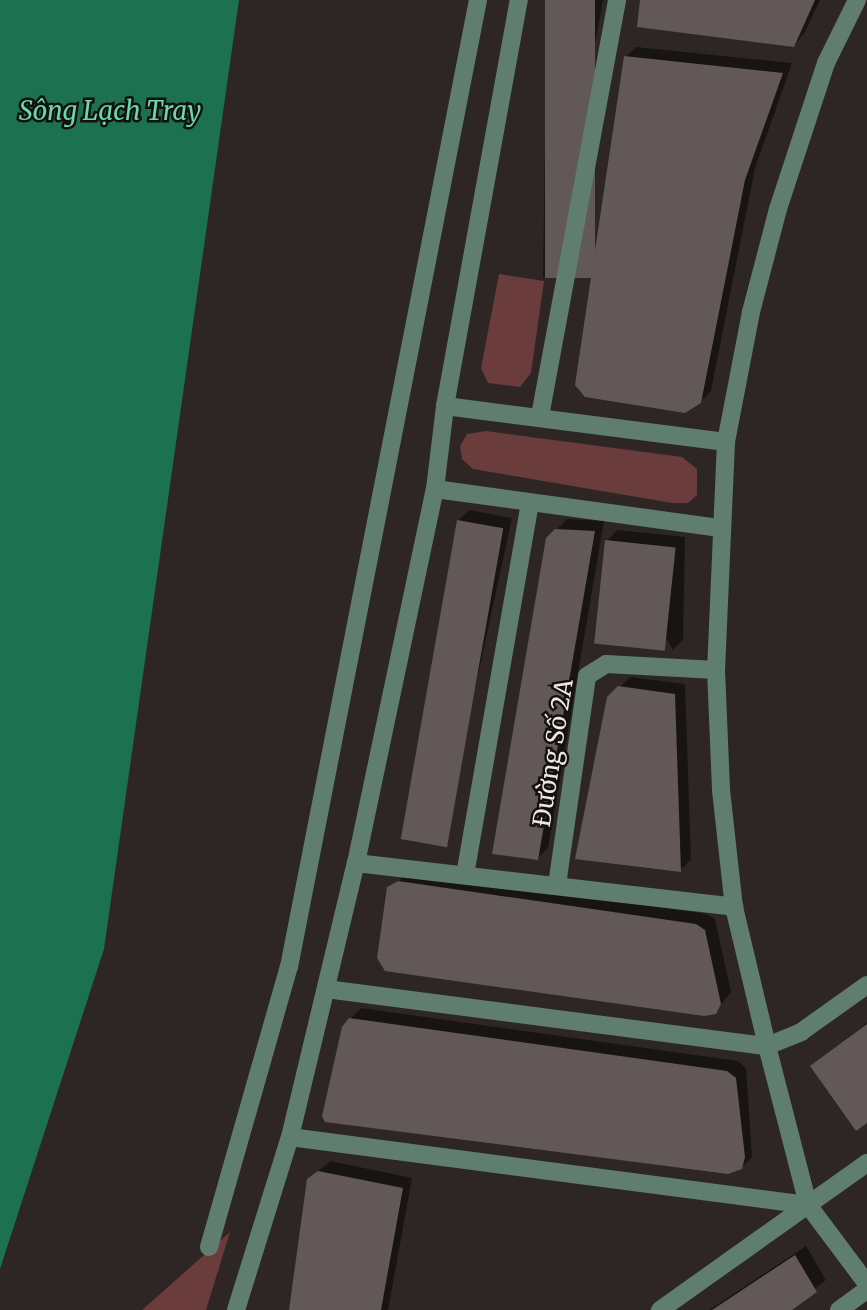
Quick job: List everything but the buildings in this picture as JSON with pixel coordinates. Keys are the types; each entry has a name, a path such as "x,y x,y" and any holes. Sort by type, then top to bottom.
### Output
{"street":[{"path":"209,1247 289,967 478,0"},
{"path":"236,1310 290,1137 356,863 435,489 445,406 519,0"},
{"path":"540,416 617,0"},
{"path":"857,0 826,63 778,209 751,312 726,442 720,528 716,670 721,790 734,907 767,1046 808,1205 867,1284"},
{"path":"445,406 540,416 726,442"},
{"path":"435,489 720,528"},
{"path":"466,875 530,504"},
{"name":"Đường Số 2A","path":"557,885 587,676 606,664 716,670"},
{"path":"356,863 734,907"},
{"path":"326,989 767,1046 801,1032 867,985"},
{"path":"290,1137 808,1205"},
{"path":"660,1310 867,1163"},
{"path":"839,1310 867,1290"}],"shaded area":[{"path":"499,274 544,281 531,373 520,387 488,383 481,368"},
{"path":"486,431 682,457 697,469 697,495 688,503 672,503 473,469 462,459 460,446 467,434"},
{"path":"230,1232 206,1310 142,1310"}],"water":[{"name":"Sông Lạch Tray","path":"0,0 239,0 104,949 0,1269"}]}
